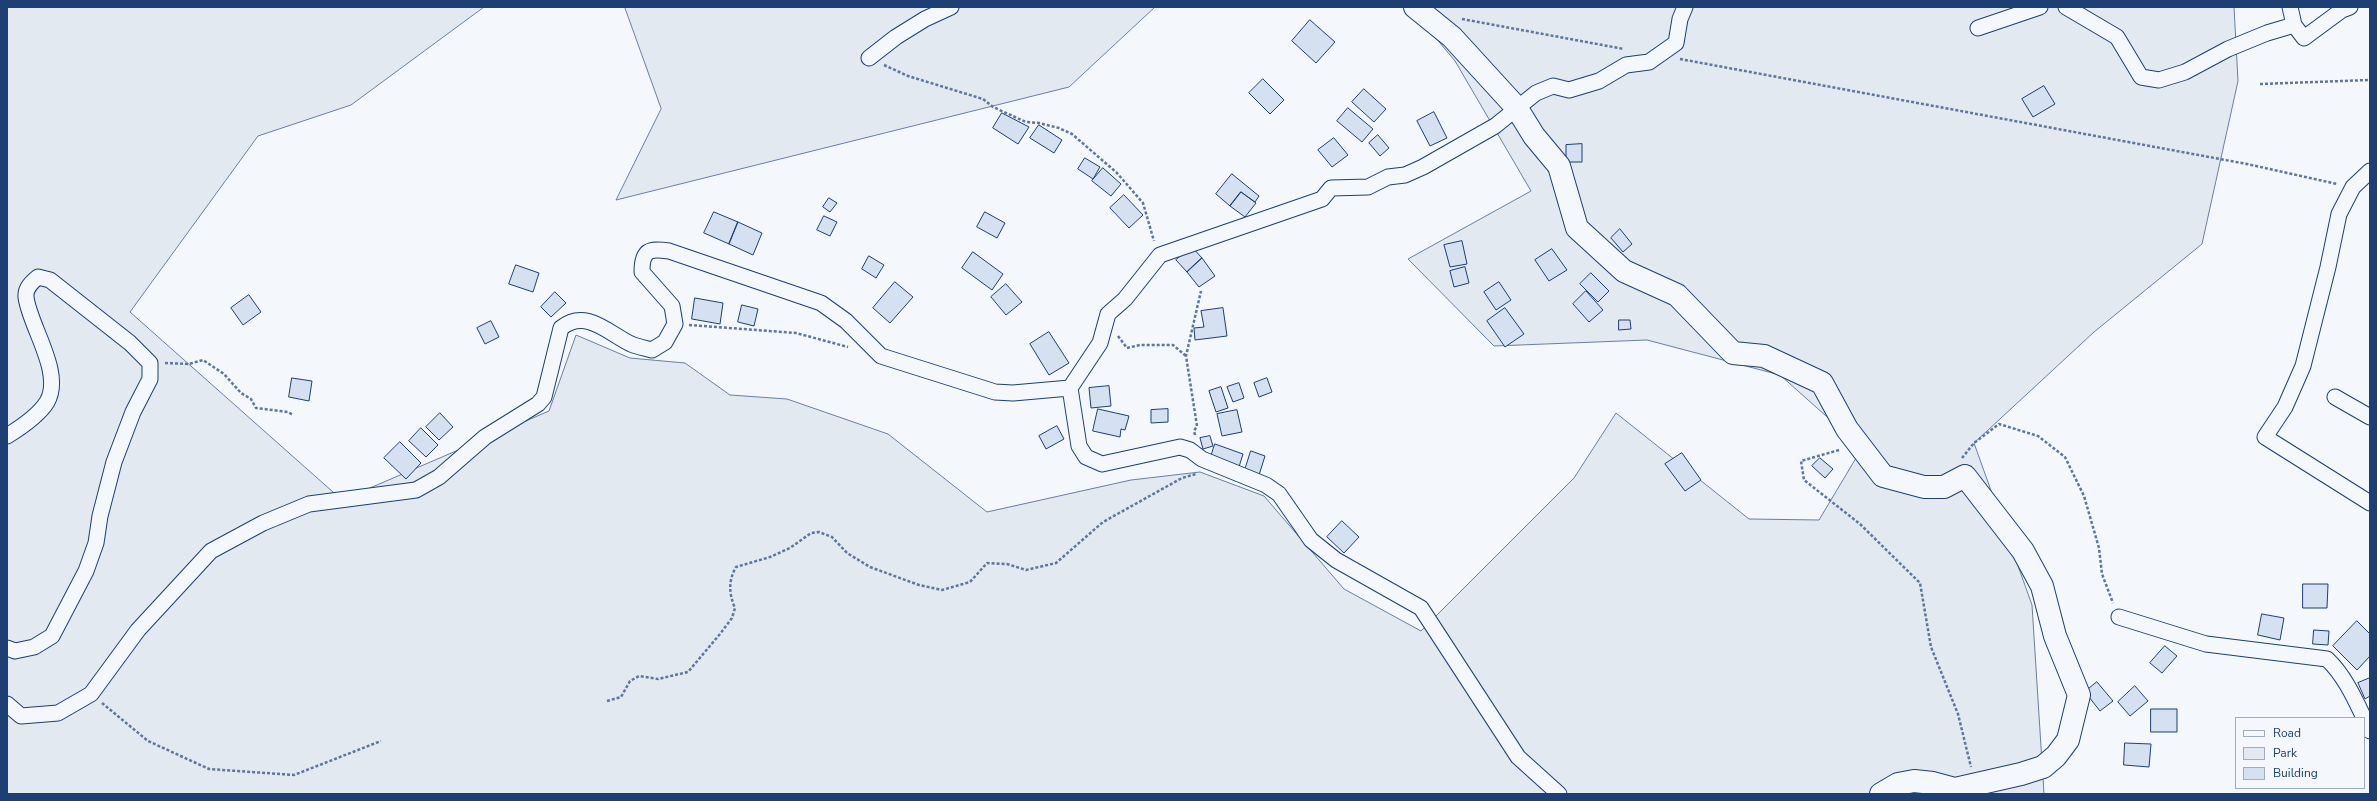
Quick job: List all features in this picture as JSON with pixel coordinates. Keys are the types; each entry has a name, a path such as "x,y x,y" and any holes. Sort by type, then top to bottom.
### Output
{"street":[{"path":"869,58 896,37 925,19 951,7"},
{"path":"1415,7 1452,37 1516,107 1534,136 1559,166 1577,228 1624,271 1677,295 1733,353 1764,356 1822,383 1846,430 1883,476 1917,486 1944,487 1964,476 2023,551 2042,586 2055,636 2079,695 2068,740 2056,756 2043,767 1955,789 1933,783 1914,781 1898,784 1881,794"},
{"path":"1559,794 1518,757 1421,608 1336,560 1311,540 1279,494 1266,485 1202,459 1190,450 1180,446 1102,464 1086,457 1079,446 1070,388 1100,343 1108,314 1126,299 1160,254 1322,199 1331,188 1368,187 1388,177 1405,175 1423,167 1496,126 1516,107 1530,100 1536,93 1553,86 1569,90 1599,80 1626,64 1649,62 1676,43 1680,19 1684,7"},
{"path":"1978,28 2040,7"},
{"path":"2066,7 2117,37 2141,77 2160,80 2185,72 2228,49 2267,33 2294,25"},
{"path":"2290,7 2294,25 2304,38 2342,10 2350,7"},
{"path":"2370,171 2354,186 2339,214 2328,267 2303,366 2285,407 2264,436 2370,502"},
{"path":"7,704 14,717 58,712 91,694 138,630 211,551 263,523 309,504 416,490 439,477 485,437 538,404 546,390 561,328 570,321 582,321 606,327 631,344 652,350 665,342 675,324 672,306 646,279 642,272 644,257 648,251 654,249 669,251 821,303 846,321 881,356 995,392 1013,393 1070,388"},
{"path":"7,436 35,414 47,402 51,388 48,359 26,296 30,284 38,277 50,280 130,343 150,363 150,379 133,412 114,462 100,516 96,543 86,571 52,636 34,647 15,651 7,648"},
{"path":"2335,397 2370,417"},
{"path":"2119,617 2206,644 2327,659 2336,667 2347,684 2364,717"},
{"path":"2365,720 2370,731"}],"path":[{"path":"1461,19 1626,49"},
{"path":"869,58 908,76 983,99 993,107 1026,122 1039,123 1060,128 1072,134 1116,173 1143,203 1150,234 1160,254"},
{"path":"1673,58 2247,164 2354,186"},
{"path":"2260,84 2370,80"},
{"path":"607,701 622,697 630,681 639,676 658,679 688,672 702,658 732,618 735,608 730,596 732,575 736,567 770,557 790,548 811,533 819,532 832,537 847,553 870,567 919,585 942,590 970,582 987,563 1007,564 1026,570 1056,563 1103,522 1182,478 1195,475 1202,459 1194,431 1197,426 1186,356 1201,291"},
{"path":"1108,314 1122,344 1127,348 1140,344 1173,345 1186,356"},
{"path":"675,324 796,333 851,348"},
{"path":"150,363 189,364 203,360 224,374 241,393 251,399 256,408 288,412 293,415"},
{"path":"1964,476 1962,457 1974,443 1999,424 2038,436 2065,457 2084,496 2099,548 2102,574 2119,617"},
{"path":"1862,448 1835,450 1801,461 1804,480 1860,524 1920,583 1931,647 1958,714 1975,784"},
{"path":"91,694 148,741 209,769 294,775 381,741"}],"green space":[{"path":"7,7 484,7 351,105 258,136 130,312 342,500 549,411 576,335 630,358 685,363 730,395 787,399 888,434 987,512 1131,480 1200,472 1264,496 1344,589 1421,631 1574,478 1616,413 1749,519 1819,520 1862,448 1780,375 1647,340 1494,346 1408,259 1531,191 1455,61 1410,7 2234,7 2238,81 2202,244 2094,332 1974,443 2032,605 2044,794 7,794"},
{"path":"625,7 1155,7 1069,87 616,200 661,109"}],"building":[{"path":"1310,20 1335,42 1316,63 1292,41"},
{"path":"1263,79 1284,100 1270,114 1249,93"},
{"path":"2044,86 2055,104 2033,117 2022,99"},
{"path":"1364,89 1386,109 1374,122 1352,102"},
{"path":"1348,108 1373,129 1362,142 1337,121"},
{"path":"1434,112 1447,138 1430,146 1417,121"},
{"path":"1002,113 1029,127 1018,144 993,128"},
{"path":"1039,125 1062,140 1054,153 1030,138"},
{"path":"1378,135 1389,148 1380,156 1369,143"},
{"path":"1334,138 1348,155 1332,167 1318,150"},
{"path":"1582,144 1582,162 1566,162 1566,145"},
{"path":"1085,158 1100,167 1093,179 1078,169"},
{"path":"1103,168 1121,184 1111,196 1092,181"},
{"path":"1232,174 1259,196 1255,202 1241,192 1230,206 1216,194"},
{"path":"1241,192 1256,203 1245,217 1230,206"},
{"path":"1124,195 1143,215 1129,228 1110,208"},
{"path":"829,198 837,203 830,212 823,207"},
{"path":"714,212 738,222 729,244 704,233"},
{"path":"985,212 1005,223 997,238 977,227"},
{"path":"824,216 837,222 830,236 817,230"},
{"path":"738,222 762,233 753,255 729,244"},
{"path":"1620,229 1632,244 1623,252 1611,238"},
{"path":"1462,241 1467,264 1450,267 1444,245"},
{"path":"1192,247 1202,258 1187,272 1176,260"},
{"path":"1552,249 1567,270 1549,281 1535,260"},
{"path":"973,252 1003,274 992,290 962,268"},
{"path":"869,256 884,265 876,278 862,269"},
{"path":"1202,258 1215,276 1199,287 1187,272"},
{"path":"516,265 539,273 533,292 509,284"},
{"path":"1465,267 1469,283 1454,287 1450,271"},
{"path":"1591,273 1609,291 1598,302 1580,284"},
{"path":"895,282 913,297 890,323 873,308"},
{"path":"1499,282 1511,300 1496,310 1484,292"},
{"path":"1006,284 1022,302 1006,315 991,297"},
{"path":"1586,291 1603,310 1589,322 1573,304"},
{"path":"555,292 566,303 551,317 541,307"},
{"path":"249,295 261,312 243,325 231,308"},
{"path":"695,298 723,303 720,324 692,319"},
{"path":"742,305 758,309 754,326 738,322"},
{"path":"1223,308 1227,336 1195,340 1194,328 1204,327 1201,311"},
{"path":"1505,308 1524,334 1505,347 1487,321"},
{"path":"1619,320 1630,320 1631,329 1619,330"},
{"path":"491,321 499,337 485,344 477,328"},
{"path":"1049,332 1069,363 1049,375 1030,344"},
{"path":"292,378 312,381 309,401 289,397"},
{"path":"1267,378 1272,392 1259,397 1254,383"},
{"path":"1239,383 1244,398 1233,402 1227,387"},
{"path":"1109,386 1111,406 1091,408 1089,388"},
{"path":"1221,387 1228,408 1216,412 1209,391"},
{"path":"1098,409 1129,416 1125,430 1121,429 1120,437 1093,431"},
{"path":"1168,409 1168,422 1151,423 1151,410"},
{"path":"1237,410 1242,432 1222,436 1217,414"},
{"path":"440,413 453,427 439,440 426,427"},
{"path":"1057,426 1064,439 1046,449 1039,436"},
{"path":"421,428 438,445 426,457 409,441"},
{"path":"1210,436 1213,446 1203,449 1200,438"},
{"path":"400,442 421,463 406,479 384,458"},
{"path":"1215,444 1243,454 1238,470 1210,460"},
{"path":"1251,451 1265,456 1259,475 1245,470"},
{"path":"1682,453 1701,480 1685,491 1665,464"},
{"path":"1820,458 1833,469 1825,478 1812,466"},
{"path":"1342,521 1359,537 1344,553 1327,537"},
{"path":"2303,584 2328,584 2327,608 2303,608"},
{"path":"2262,614 2284,618 2280,640 2258,635"},
{"path":"2357,621 2370,634 2370,656 2357,670 2333,646"},
{"path":"2314,630 2329,631 2328,645 2313,644"},
{"path":"2165,646 2177,656 2162,673 2150,663"},
{"path":"2370,678 2370,696 2365,699 2358,683"},
{"path":"2097,682 2113,701 2100,711 2085,692"},
{"path":"2135,686 2148,701 2130,716 2118,702"},
{"path":"2151,709 2177,709 2177,732 2151,732"},
{"path":"2125,743 2151,744 2149,767 2124,765"}]}
